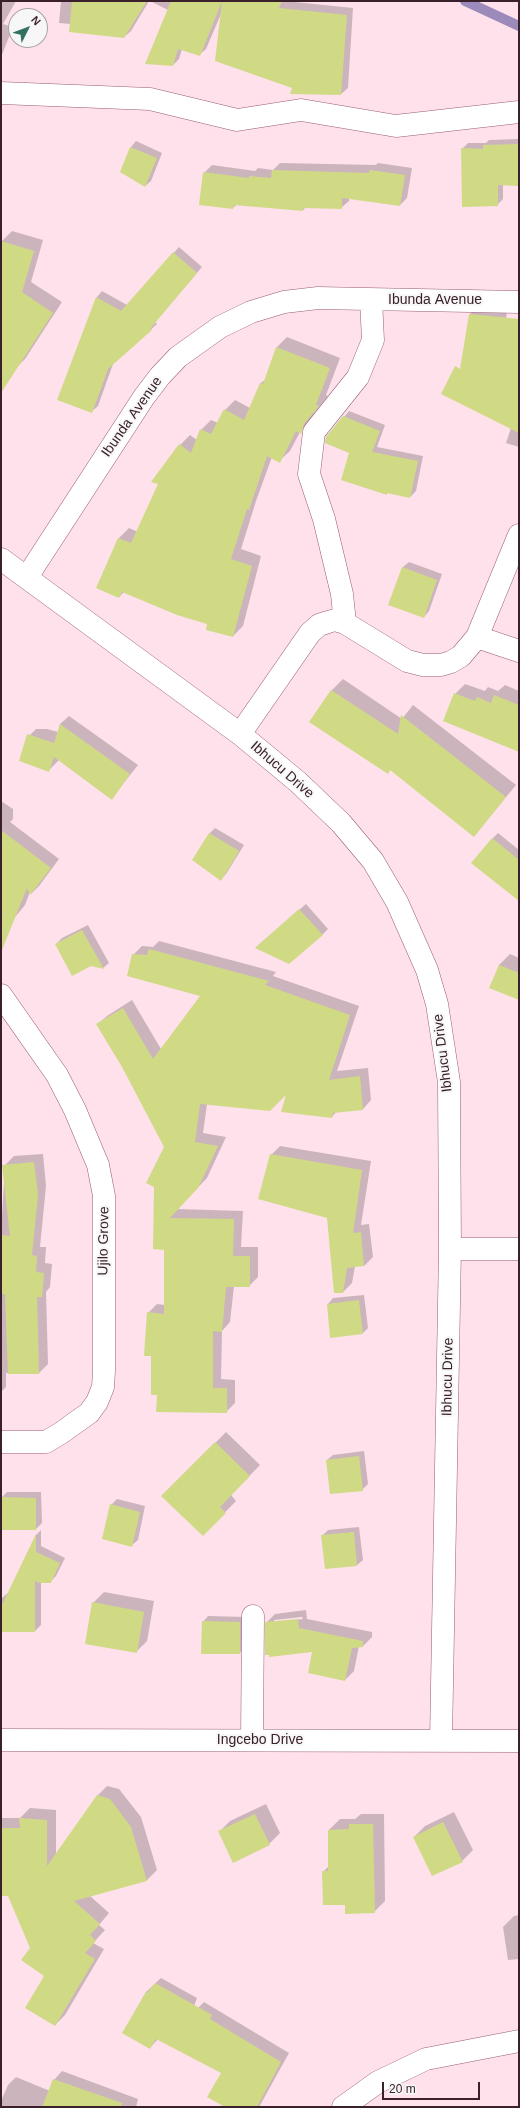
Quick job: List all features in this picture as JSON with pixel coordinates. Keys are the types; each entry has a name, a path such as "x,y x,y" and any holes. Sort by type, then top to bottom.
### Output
{"street":[{"path":"1,93 150,99 237,120 301,110 396,126 519,112"},
{"name":"Ibunda Avenue","path":"27,577 144,397 160,376 178,358 220,327 251,312 284,302 318,298 519,302"},
{"path":"345,623 342,594 324,519 309,474 314,432 358,377 373,340 371,300"},
{"path":"240,734 310,633 319,625 335,620 345,623 407,661 423,665 441,665 451,662 461,656 477,636 519,535"},
{"name":"Ibhucu Drive","path":"1,559 240,734 298,782 341,823 373,861 397,902 415,939 437,1004 448,1075 450,1249 441,1740"},
{"path":"477,636 519,651"},
{"name":"Ujilo Grove","path":"1,995 57,1075 75,1110 98,1165 104,1196 104,1371 103,1387 97,1402 89,1413 61,1433 46,1442 1,1442"},
{"path":"450,1249 519,1249"},
{"path":"252,1740 253,1616"},
{"name":"Ingcebo Drive","path":"1,1740 519,1741"},
{"path":"343,2107 378,2082 426,2059 519,2041"}],"building":[{"path":"72,1 147,1 124,38 69,32"},
{"path":"171,1 222,1 200,56 178,49 173,66 145,64"},
{"path":"222,1 282,1 279,8 347,15 341,95 290,94 292,88 215,61"},
{"path":"519,144 519,186 498,185 498,206 462,207 461,148 483,149 483,145"},
{"path":"130,147 157,158 145,187 120,172"},
{"path":"272,170 369,173 370,170 405,175 400,206 342,198 342,209 303,208 303,211 234,205 233,209 199,205 203,172 249,178 249,176 271,178"},
{"path":"1,241 34,251 22,292 53,313 1,393"},
{"path":"173,252 197,273 150,329 152,330 108,369 92,413 57,400 96,297 121,311"},
{"path":"469,314 519,319 519,433 441,394 455,366 460,369"},
{"path":"276,347 330,368 316,405 319,406 304,424 301,434 296,431 280,463 267,456 249,510 247,509 231,559 252,566 233,637 206,630 207,624 177,615 122,592 119,598 96,588 118,538 131,543 158,484 151,482 179,444 191,453 200,429 211,434 224,409 244,420 260,383 263,384"},
{"path":"343,416 380,431 372,452 418,461 410,498 387,493 387,495 341,480 349,453 325,443 326,437"},
{"path":"402,567 437,580 424,618 388,605"},
{"path":"331,690 398,734 401,715 506,797 474,837 390,770 388,774 309,722"},
{"path":"454,693 475,701 477,697 491,703 494,695 519,705 519,752 443,721"},
{"path":"60,724 130,774 112,800 54,757 49,772 19,761 27,734 54,743"},
{"path":"1,830 51,868 30,895 27,888 2,950"},
{"path":"209,833 239,851 221,881 192,860"},
{"path":"492,838 519,860 519,901 471,863"},
{"path":"299,909 323,935 289,964 255,948"},
{"path":"82,930 104,969 91,966 72,976 55,944"},
{"path":"149,949 269,981 265,985 350,1015 329,1080 360,1076 363,1110 333,1113 332,1118 281,1112 286,1095 270,1111 200,1104 195,1142 218,1146 198,1188 170,1218 234,1219 233,1256 250,1256 250,1287 226,1287 222,1332 213,1331 213,1388 227,1388 227,1413 156,1412 157,1395 151,1395 151,1356 144,1356 147,1312 164,1314 164,1250 153,1249 154,1187 146,1183 164,1147 122,1067 96,1024 123,1008 153,1059 200,996 127,976 132,954 147,955"},
{"path":"499,965 519,973 519,1000 489,988"},
{"path":"270,1154 362,1170 353,1233 361,1232 364,1266 347,1268 343,1293 334,1293 327,1218 258,1199"},
{"path":"34,1162 38,1195 32,1255 37,1256 36,1272 44,1273 42,1297 37,1297 39,1374 8,1374 5,1294 1,1294 1,1235 10,1236 2,1165"},
{"path":"359,1300 363,1334 330,1338 327,1304"},
{"path":"215,1442 250,1476 220,1507 226,1513 203,1536 161,1496"},
{"path":"359,1456 363,1491 330,1494 326,1460"},
{"path":"1,1497 36,1498 36,1530 1,1530"},
{"path":"110,1504 140,1512 132,1547 102,1539"},
{"path":"354,1532 357,1566 325,1569 321,1535"},
{"path":"36,1534 36,1552 60,1563 51,1583 40,1583 35,1581 35,1632 1,1632 1,1607"},
{"path":"92,1602 144,1612 137,1653 85,1644"},
{"path":"298,1619 299,1628 363,1641 363,1647 352,1648 345,1681 308,1673 312,1652 269,1657 269,1655 265,1655 265,1622"},
{"path":"202,1621 240,1622 240,1654 201,1654"},
{"path":"97,1795 110,1799 131,1827 147,1881 74,1901 100,1924 90,1935 96,1941 85,1953 95,1959 55,2026 25,2008 44,1976 21,1960 30,1948 8,1896 1,1896 1,1828 20,1828 19,1818 47,1820 47,1866"},
{"path":"255,1814 270,1845 233,1863 218,1831"},
{"path":"443,1822 463,1862 432,1876 413,1837"},
{"path":"349,1824 373,1824 375,1913 345,1914 345,1905 323,1905 322,1871 328,1871 328,1830 349,1829"},
{"path":"155,1983 212,2015 210,2019 281,2062 257,2107 225,2107 207,2097 221,2073 156,2039 150,2049 122,2033 146,1992 147,1993"},
{"path":"53,2079 122,2103 121,2107 42,2107"}],"waterway":[{"path":"465,1 519,26"}]}
